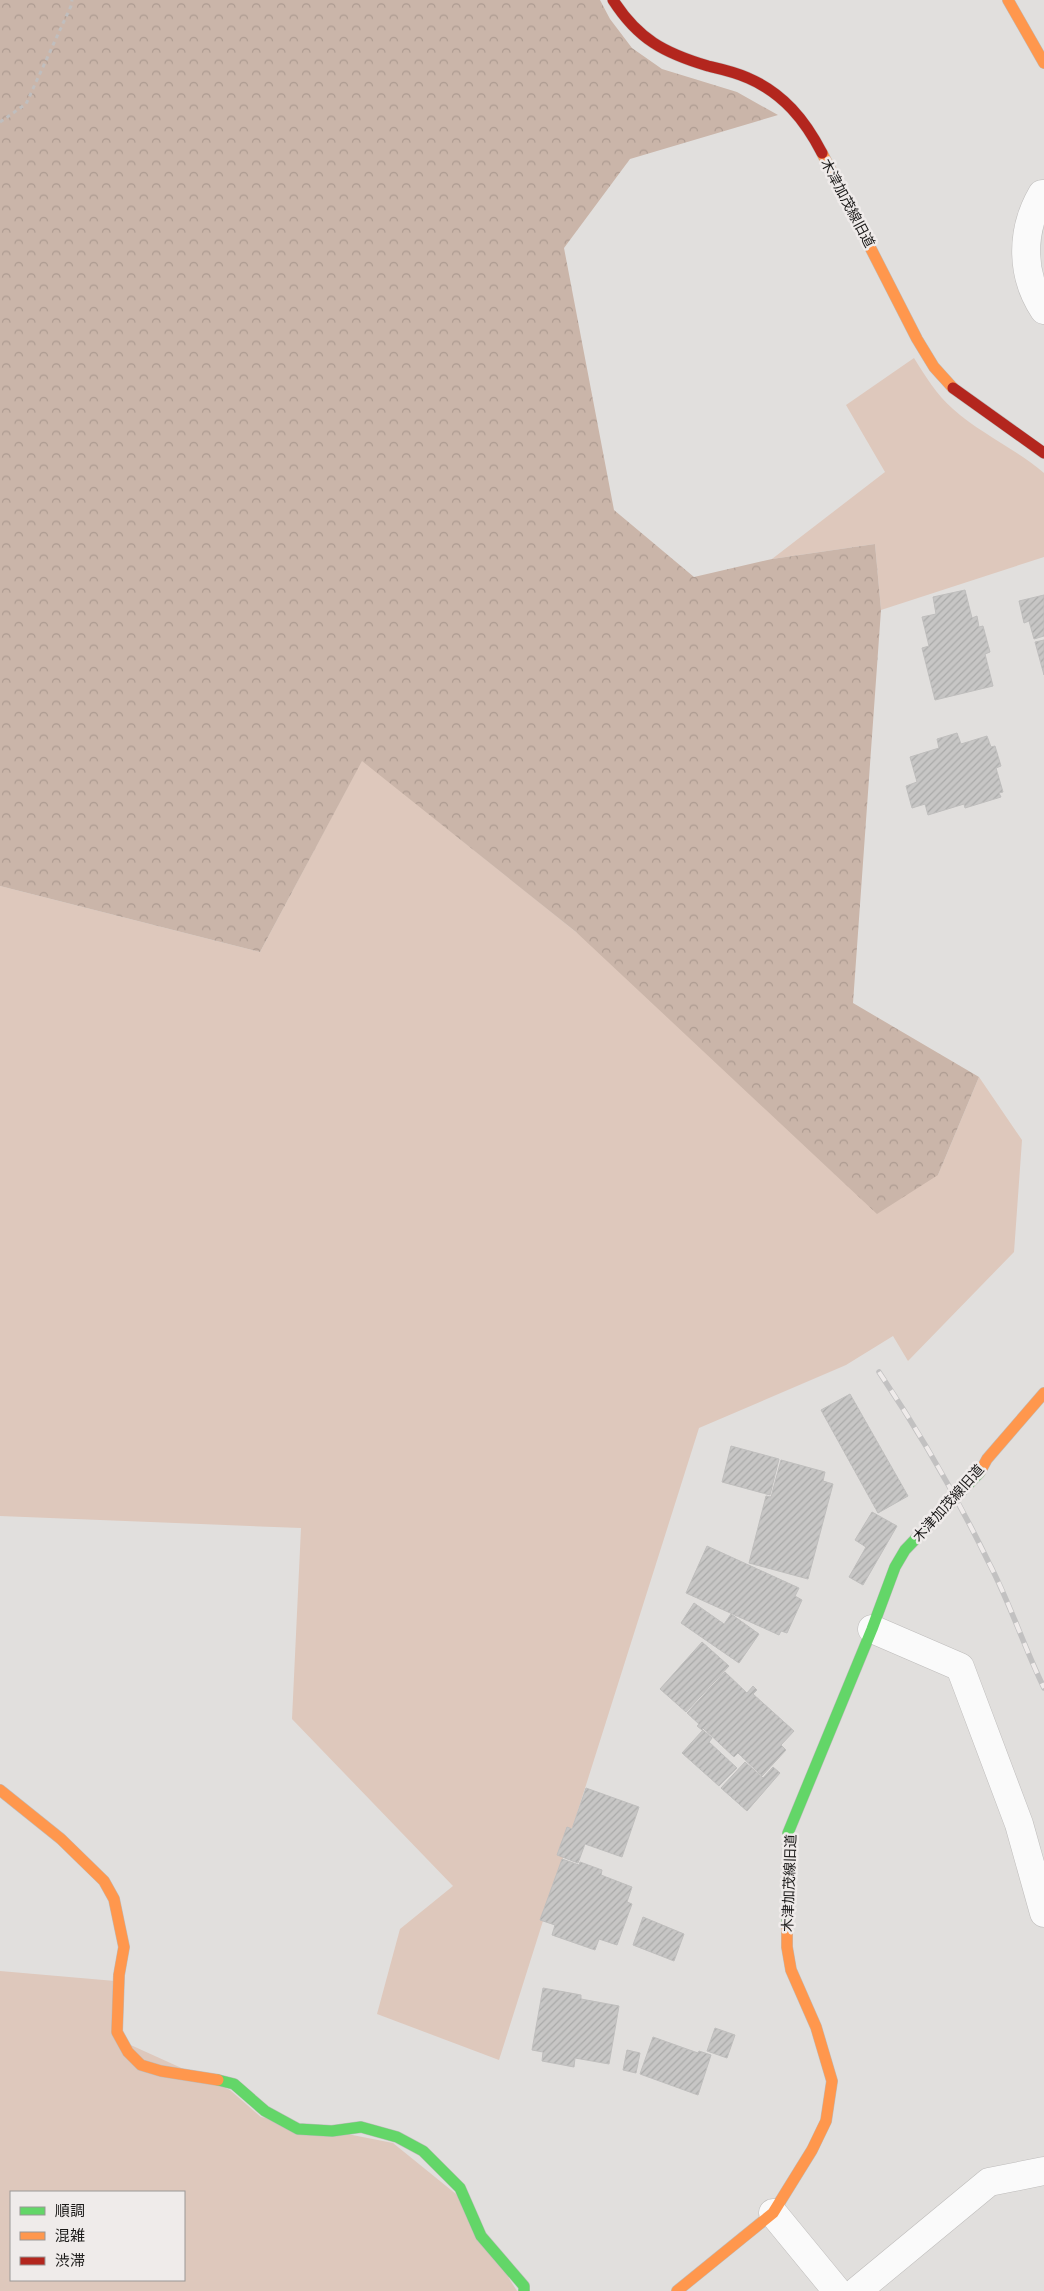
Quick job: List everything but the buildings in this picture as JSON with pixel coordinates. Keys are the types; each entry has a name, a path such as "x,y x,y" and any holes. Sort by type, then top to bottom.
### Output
{"street":[{"name":"木津加茂線旧道","path":"613,0 623,17 649,43 683,59 748,78 781,98 796,112 809,129 918,340 934,367 955,390 977,408 1032,442 1044,453"},
{"path":"1008,0 1044,63"},
{"path":"1042,194 1032,211 1027,230 1026,258 1030,282 1044,310"},
{"name":"木津加茂線旧道","path":"677,2291 773,2213 812,2150 826,2120 832,2080 816,2027 791,1970 787,1947 788,1833 872,1629 895,1566 905,1550 980,1472 987,1459 1044,1393"},
{"path":"872,1629 960,1667 1019,1824 1044,1913"},
{"path":"0,1790 61,1839 104,1881 114,1899 124,1947 119,1976 117,2032 128,2052 141,2065 161,2071 205,2076 234,2084 265,2111 298,2129 332,2131 361,2127 397,2137 423,2151 460,2188 481,2236 524,2286 524,2291"},
{"path":"857,2291 990,2182 1044,2170"},
{"path":"773,2213 837,2291"}],"path":[{"path":"0,122 26,104 71,6 72,0"}],"shaded area":[{"path":"914,358 947,404 975,426 1022,456 1044,473 1044,557 881,610 875,544 772,559 885,472 846,405"},
{"path":"362,760 576,932 938,1175 979,1077 1022,1140 1014,1252 908,1361 893,1336 846,1365 699,1428 499,2060 377,2014 400,1929 453,1886 292,1719 301,1528 0,1516 0,886 260,952"},
{"path":"0,1971 115,1981 113,2037 230,2090 261,2117 393,2143 456,2194 517,2291 0,2291"}],"green space":[{"path":"0,0 600,0 610,19 632,48 662,69 737,92 778,115 630,159 564,248 614,510 694,577 772,559 875,544 881,610 853,1003 979,1077 938,1175 877,1214 576,932 362,761 260,952 0,886"}],"railway":[{"path":"879,1372 909,1418 964,1514 997,1578 1044,1688"}],"traffic: fast":[{"path":"927,1527 980,1472"},
{"path":"787,1927 788,1833 872,1629 895,1567 905,1550 927,1527"},
{"path":"218,2080 234,2084 265,2111 298,2129 332,2131 361,2127 397,2137 423,2151 460,2188 481,2236 524,2286 524,2291"}],"traffic: slow":[{"path":"1008,0 1044,63"},
{"path":"822,153 917,339 934,367 953,388"},
{"path":"980,1472 987,1459 1044,1393"},
{"path":"0,1790 61,1839 104,1881 114,1899 124,1947 119,1975 117,2032 128,2052 141,2065 161,2071 218,2080"},
{"path":"677,2291 773,2213 812,2150 826,2121 832,2081 816,2027 791,1970 787,1947 787,1927"}],"traffic: jam":[{"path":"613,0 642,35 665,50 692,61 743,76 772,91 792,109 808,129 822,153"},
{"path":"953,388 1044,453"}]}
